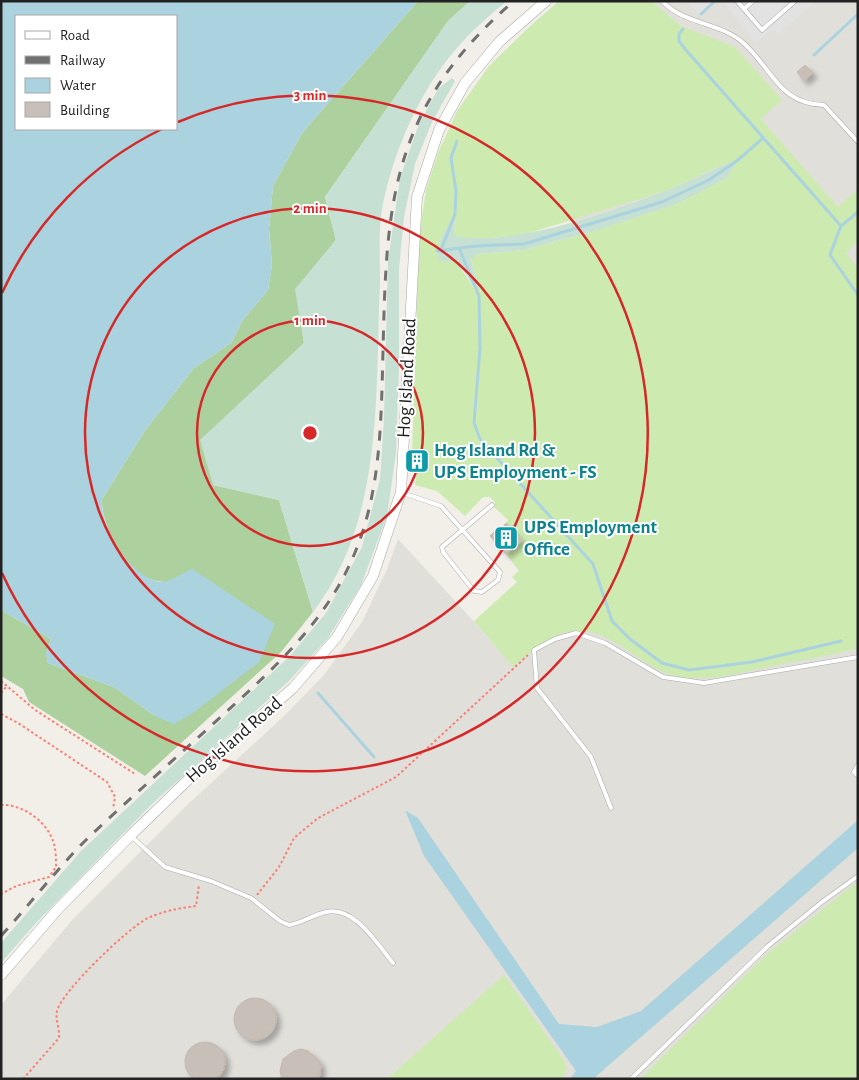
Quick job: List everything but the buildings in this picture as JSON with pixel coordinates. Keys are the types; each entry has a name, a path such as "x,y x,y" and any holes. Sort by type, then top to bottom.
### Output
{"street":[{"name":"Hog Island Road","path":"1,975 58,908 130,836 192,776 293,688 336,637 373,576 401,492 417,197 439,130 465,82 499,42 546,1"}],"lane":[{"path":"662,1 680,15 729,33 740,41 795,100 809,105 824,105 858,142"},
{"path":"737,1 762,30 795,1"},
{"path":"744,9 753,1"},
{"path":"401,492 441,506 462,530 500,572 498,580 482,592 474,590 443,552 442,547 462,530 492,505"},
{"path":"611,808 591,757 537,688 534,650 555,639 576,633 605,643 663,677 704,683 858,657"},
{"path":"858,765 854,772 858,776"},
{"path":"130,836 165,867 201,878 254,900 280,922 289,925 325,912 339,910 358,922 393,963"},
{"path":"631,1079 768,946 822,902 858,876"}],"path":[{"path":"254,900 279,867 294,838 318,818 396,777 534,650"},
{"path":"1,681 35,710 135,774"},
{"path":"1,693 7,686"},
{"path":"2,713 107,782 116,797 113,809"},
{"path":"1,804 28,811 43,826 54,843 56,867 48,877 16,886 1,894"},
{"path":"23,1079 59,1038 56,1014 68,992 114,944 147,919 162,913 196,906 201,878"}],"shaded area":[{"path":"571,1 688,1 699,14 713,1 858,1 858,1079 1,1079 1,1005 72,920 186,806 282,718 324,675 362,622 387,569 398,539 491,640 577,562"},
{"path":"688,1 713,1 699,14"},
{"path":"723,1 816,1 778,34 773,29 755,43"}],"green space":[{"path":"418,1 470,1 448,21 325,197 336,240 296,289 304,343 266,380 213,485 279,500 313,612 281,652 145,776 29,702 23,689 1,676 1,610 51,639 46,654 48,663 114,687 155,716 163,582 147,578 138,572 122,555 105,521 102,499 146,429 194,368 231,343 242,321 268,290 272,265 269,229 273,186 302,133"},
{"path":"470,1 507,1 468,35 431,82 410,121 394,163 380,223 376,409 372,453 365,495 353,536 336,575 313,612 279,500 213,485 200,440 304,343 295,289 336,240 325,197 448,21"},
{"path":"559,1 651,1 681,26 735,47 782,100 761,119 838,207 858,189 858,240 846,253 858,267 858,648 732,675 693,678 674,676 661,671 612,641 596,634 581,631 555,636 528,654 513,667 474,621 517,582 512,577 519,571 506,554 522,540 506,523 508,520 494,507 495,502 490,497 483,497 465,516 437,491 415,485 418,456 412,456 419,237 426,190 438,153 457,111 489,66","holes":["738,160 727,178 676,204 591,232 524,250 478,254 471,258 478,294 441,239 455,216 454,236 470,240 523,235 669,190 715,168"]},
{"path":"452,78 455,81 432,122 415,164 404,217 399,269 399,368 396,453 387,516 361,585 328,638 289,681 152,804 35,924 1,963 1,943 81,851 290,656 326,613 362,547 380,479 384,419 388,261 400,178 419,124 438,89"},
{"path":"738,160 727,178 676,204 591,232 524,250 478,254 471,259 479,296 458,261 439,261 440,242 455,214 454,236 477,238 503,237 532,232 620,208"},
{"path":"858,881 858,1078 640,1079 768,953"},
{"path":"504,975 565,1062 567,1068 562,1079 387,1079"}],"water":[{"path":"1,1 418,1 302,133 273,186 269,229 272,265 268,290 242,321 231,343 194,368 146,429 102,499 106,524 112,537 128,562 138,571 149,578 164,582 192,569 275,624 259,662 193,713 174,724 155,716 114,687 48,663 46,654 51,639 1,610"},
{"path":"405,810 418,818 559,1024 597,1027 641,1011 857,821 858,848 593,1079 570,1079 576,1071 424,856"}],"waterway":[{"path":"701,14 715,1"},
{"path":"814,55 858,14"},
{"path":"683,29 679,34 679,41 685,49 841,226"},
{"path":"437,251 476,246 524,244 662,202 709,180 738,160 763,138"},
{"path":"441,250 455,214 456,191 451,158 457,141"},
{"path":"858,212 841,226 830,255 858,295"},
{"path":"459,248 479,296 480,349 474,423 480,439 593,564 612,621 630,639 662,663 689,670 752,662 841,641"},
{"path":"318,693 374,757"}],"railway":[{"path":"1,936 56,872 91,835 278,663 310,627 338,586 359,543 366,522 375,478 381,412 386,275 390,225 399,177 414,132 437,88 469,44 514,1"}],"place":[{"name":"Hog Island Rd & UPS Employment - FS","path":"417,461"},
{"name":"UPS Employment Office","path":"506,538"}]}
